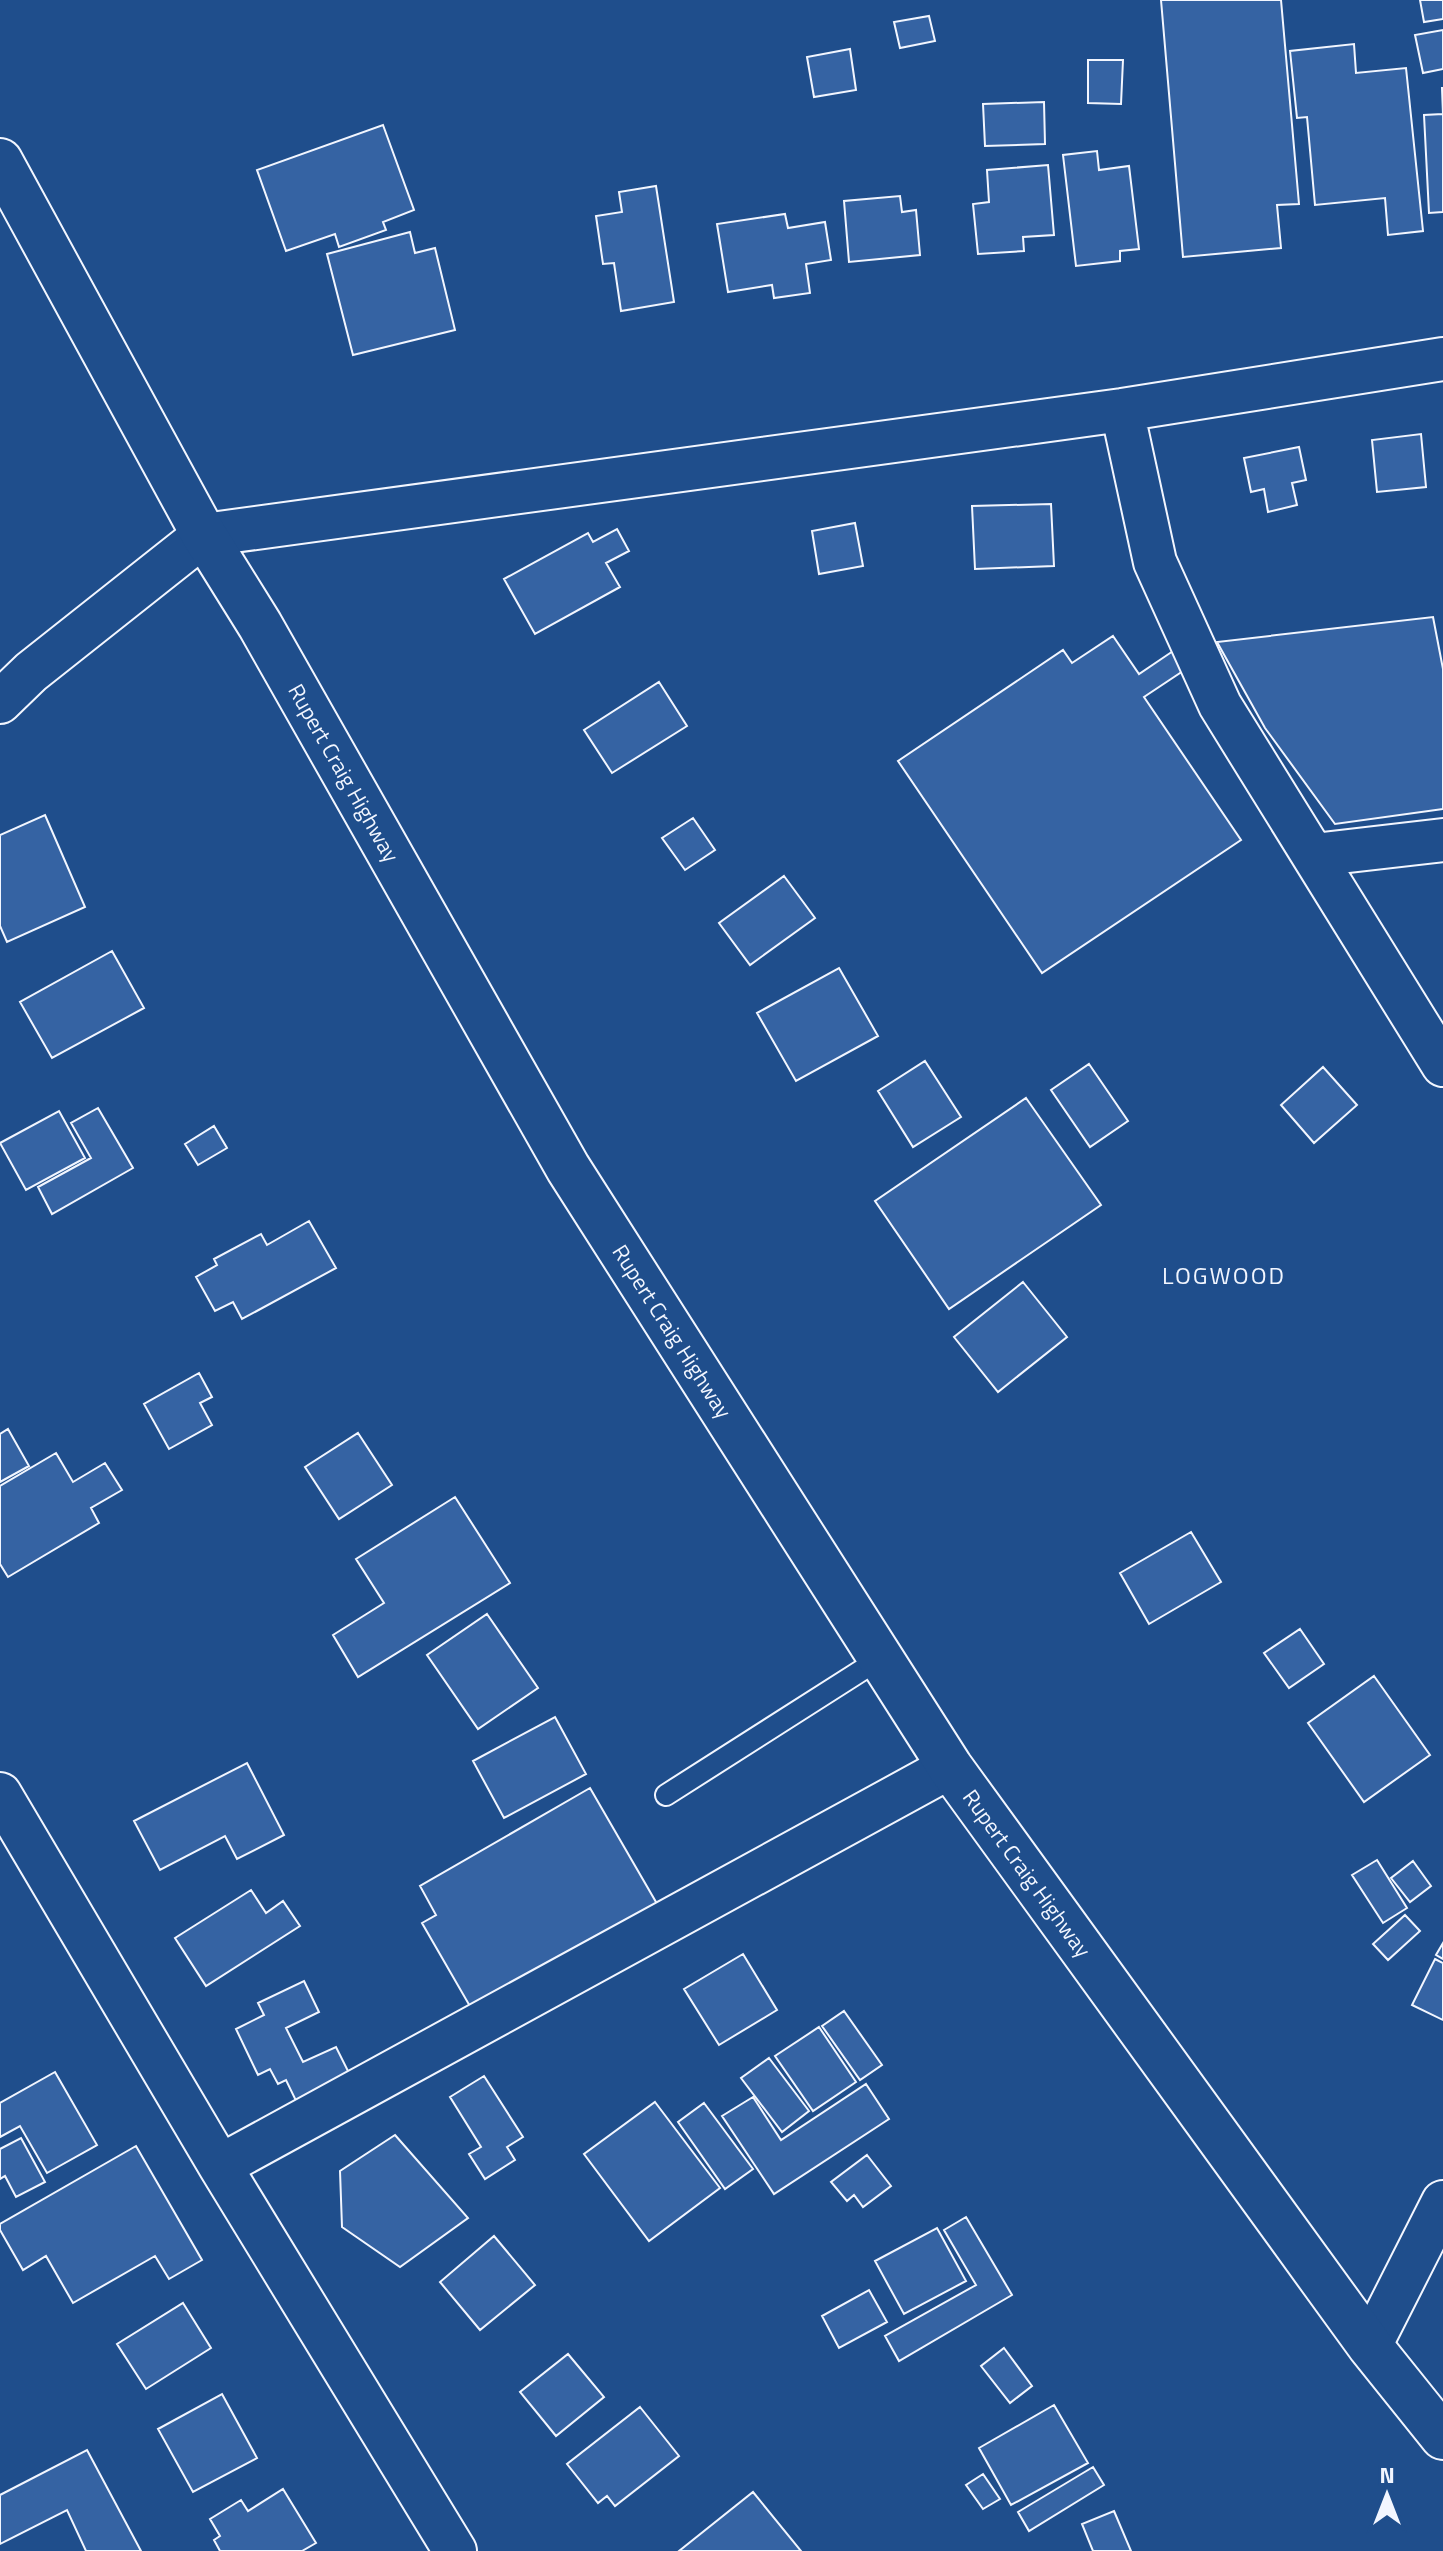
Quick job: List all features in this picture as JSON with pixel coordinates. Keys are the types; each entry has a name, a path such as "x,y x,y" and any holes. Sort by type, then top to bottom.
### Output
{"main road":[{"name":"Rupert Craig Highway","path":"0,161 204,535 260,625 568,1168 950,1767 1370,2346 1443,2437"}],"street":[{"path":"0,702 31,672 204,535 1122,410 1443,359"},
{"path":"1122,410 1155,562 1220,705 1443,1065"},
{"path":"1314,855 1443,840"},
{"path":"220,2166 950,1767"},
{"path":"0,1794 220,2166 455,2551"},
{"path":"1370,2346 1443,2202"}],"lane":[{"path":"666,1795 881,1658"}],"building":[{"path":"1161,0 1281,0 1299,204 1277,205 1281,248 1183,257"},
{"path":"1420,0 1443,0 1443,19 1424,22"},
{"path":"929,16 935,41 900,48 894,22"},
{"path":"1443,30 1443,69 1423,73 1415,35"},
{"path":"1354,44 1356,73 1406,68 1423,231 1388,235 1385,198 1315,205 1307,117 1297,118 1290,51"},
{"path":"850,49 856,90 814,97 807,57"},
{"path":"1088,60 1123,60 1121,104 1088,103"},
{"path":"1044,102 1045,144 985,146 983,104"},
{"path":"1443,114 1443,212 1429,213 1424,115"},
{"path":"383,125 414,210 383,222 386,230 339,247 335,234 286,251 257,170"},
{"path":"1097,151 1099,170 1129,166 1139,249 1120,251 1120,261 1076,266 1063,155"},
{"path":"1048,165 1054,235 1023,237 1024,251 978,254 973,204 989,202 987,170"},
{"path":"656,186 674,302 621,311 614,263 603,264 596,216 622,212 619,192"},
{"path":"900,196 902,212 916,210 920,255 849,262 844,201"},
{"path":"785,214 788,228 825,222 831,260 806,264 810,293 774,298 772,285 728,292 717,224"},
{"path":"410,232 415,253 435,248 455,330 353,355 327,254"},
{"path":"1421,434 1426,487 1377,492 1372,440"},
{"path":"1299,447 1306,480 1292,483 1297,505 1268,512 1264,489 1251,492 1244,458"},
{"path":"1051,504 1054,566 975,569 972,506"},
{"path":"855,523 863,566 819,574 812,531"},
{"path":"617,529 629,551 606,563 620,587 535,634 504,579 588,533 593,542"},
{"path":"1433,617 1443,669 1443,809 1335,824 1265,728 1217,642"},
{"path":"1113,636 1139,674 1176,649 1189,667 1144,697 1241,840 1042,973 898,761 1063,650 1072,663"},
{"path":"659,682 687,726 612,773 584,730"},
{"path":"45,815 85,907 7,942 0,926 0,835"},
{"path":"693,818 715,850 685,870 662,838"},
{"path":"784,876 815,918 750,965 719,923"},
{"path":"112,951 144,1008 52,1058 20,1002"},
{"path":"839,968 878,1036 796,1081 757,1013"},
{"path":"925,1061 961,1117 913,1147 878,1091"},
{"path":"1089,1064 1128,1121 1090,1147 1051,1090"},
{"path":"1323,1067 1357,1105 1314,1143 1281,1105"},
{"path":"1026,1098 1101,1205 949,1309 875,1201"},
{"path":"98,1108 133,1168 52,1214 38,1187 91,1158 71,1123"},
{"path":"59,1111 85,1158 26,1190 0,1143"},
{"path":"214,1126 227,1148 198,1165 185,1144"},
{"path":"309,1221 336,1268 242,1319 233,1302 215,1311 196,1277 217,1265 214,1259 261,1234 267,1245"},
{"path":"1023,1282 1067,1337 998,1392 954,1337"},
{"path":"199,1373 212,1397 200,1403 212,1425 169,1449 144,1404"},
{"path":"8,1429 29,1466 0,1482 0,1434"},
{"path":"358,1433 392,1485 339,1519 305,1467"},
{"path":"56,1453 73,1482 105,1463 122,1490 91,1508 99,1523 8,1577 0,1564 0,1486"},
{"path":"455,1497 510,1583 358,1677 333,1635 384,1603 356,1559"},
{"path":"1191,1532 1221,1582 1149,1624 1120,1573"},
{"path":"487,1614 538,1688 478,1729 427,1655"},
{"path":"1300,1629 1324,1664 1289,1688 1264,1653"},
{"path":"1374,1676 1430,1755 1364,1802 1308,1723"},
{"path":"555,1717 586,1774 504,1818 473,1761"},
{"path":"247,1763 284,1835 237,1859 225,1836 160,1870 134,1821"},
{"path":"590,1788 660,1909 475,2015 422,1923 436,1915 420,1886"},
{"path":"1377,1860 1407,1908 1383,1923 1352,1875"},
{"path":"1413,1861 1431,1886 1410,1902 1391,1878"},
{"path":"251,1890 266,1913 283,1901 300,1926 206,1986 175,1938"},
{"path":"1405,1915 1420,1931 1388,1960 1373,1944"},
{"path":"1443,1943 1443,1959 1436,1955"},
{"path":"743,1954 777,2010 719,2045 684,1989"},
{"path":"1435,1959 1443,1963 1443,2020 1412,2005"},
{"path":"304,1981 319,2012 286,2028 303,2062 336,2047 354,2083 300,2109 286,2080 278,2084 270,2069 258,2075 236,2029 264,2015 258,2003"},
{"path":"844,2011 882,2065 860,2080 822,2026"},
{"path":"819,2027 856,2082 813,2111 775,2056"},
{"path":"769,2058 809,2111 782,2132 741,2078"},
{"path":"55,2072 97,2145 47,2173 20,2126 0,2137 0,2103"},
{"path":"484,2076 523,2137 507,2147 515,2160 485,2179 469,2154 481,2147 450,2097"},
{"path":"866,2084 889,2119 774,2194 722,2116 753,2097 781,2140"},
{"path":"655,2102 720,2188 649,2241 584,2154"},
{"path":"704,2103 753,2169 725,2189 678,2122"},
{"path":"395,2135 468,2218 400,2267 342,2227 340,2171"},
{"path":"21,2138 45,2182 16,2197 5,2176 0,2179 0,2149"},
{"path":"136,2146 202,2260 169,2279 155,2256 73,2303 46,2256 23,2270 0,2230 0,2224"},
{"path":"867,2155 891,2186 863,2207 854,2195 847,2201 831,2182"},
{"path":"966,2217 1012,2295 899,2361 885,2336 976,2285 944,2230"},
{"path":"937,2228 966,2281 904,2314 875,2261"},
{"path":"494,2236 535,2285 480,2330 440,2282"},
{"path":"869,2290 887,2322 839,2348 822,2316"},
{"path":"183,2303 211,2348 146,2389 117,2344"},
{"path":"1004,2348 1032,2386 1010,2403 981,2366"},
{"path":"568,2354 604,2397 556,2436 520,2392"},
{"path":"222,2394 257,2458 193,2492 158,2429"},
{"path":"1054,2405 1088,2463 1011,2505 979,2448"},
{"path":"640,2407 679,2456 615,2506 607,2496 598,2503 567,2464"},
{"path":"87,2450 141,2551 86,2551 67,2510 0,2544 0,2495"},
{"path":"1093,2467 1104,2485 1029,2531 1018,2512"},
{"path":"983,2474 1000,2499 983,2509 966,2485"},
{"path":"283,2489 316,2543 302,2551 220,2551 214,2540 220,2536 210,2519 241,2500 248,2511"},
{"path":"753,2492 801,2551 679,2551"},
{"path":"1114,2511 1131,2551 1093,2551 1082,2524"}],"district":[{"name":"LOGWOOD","path":"1224,1275"}]}
